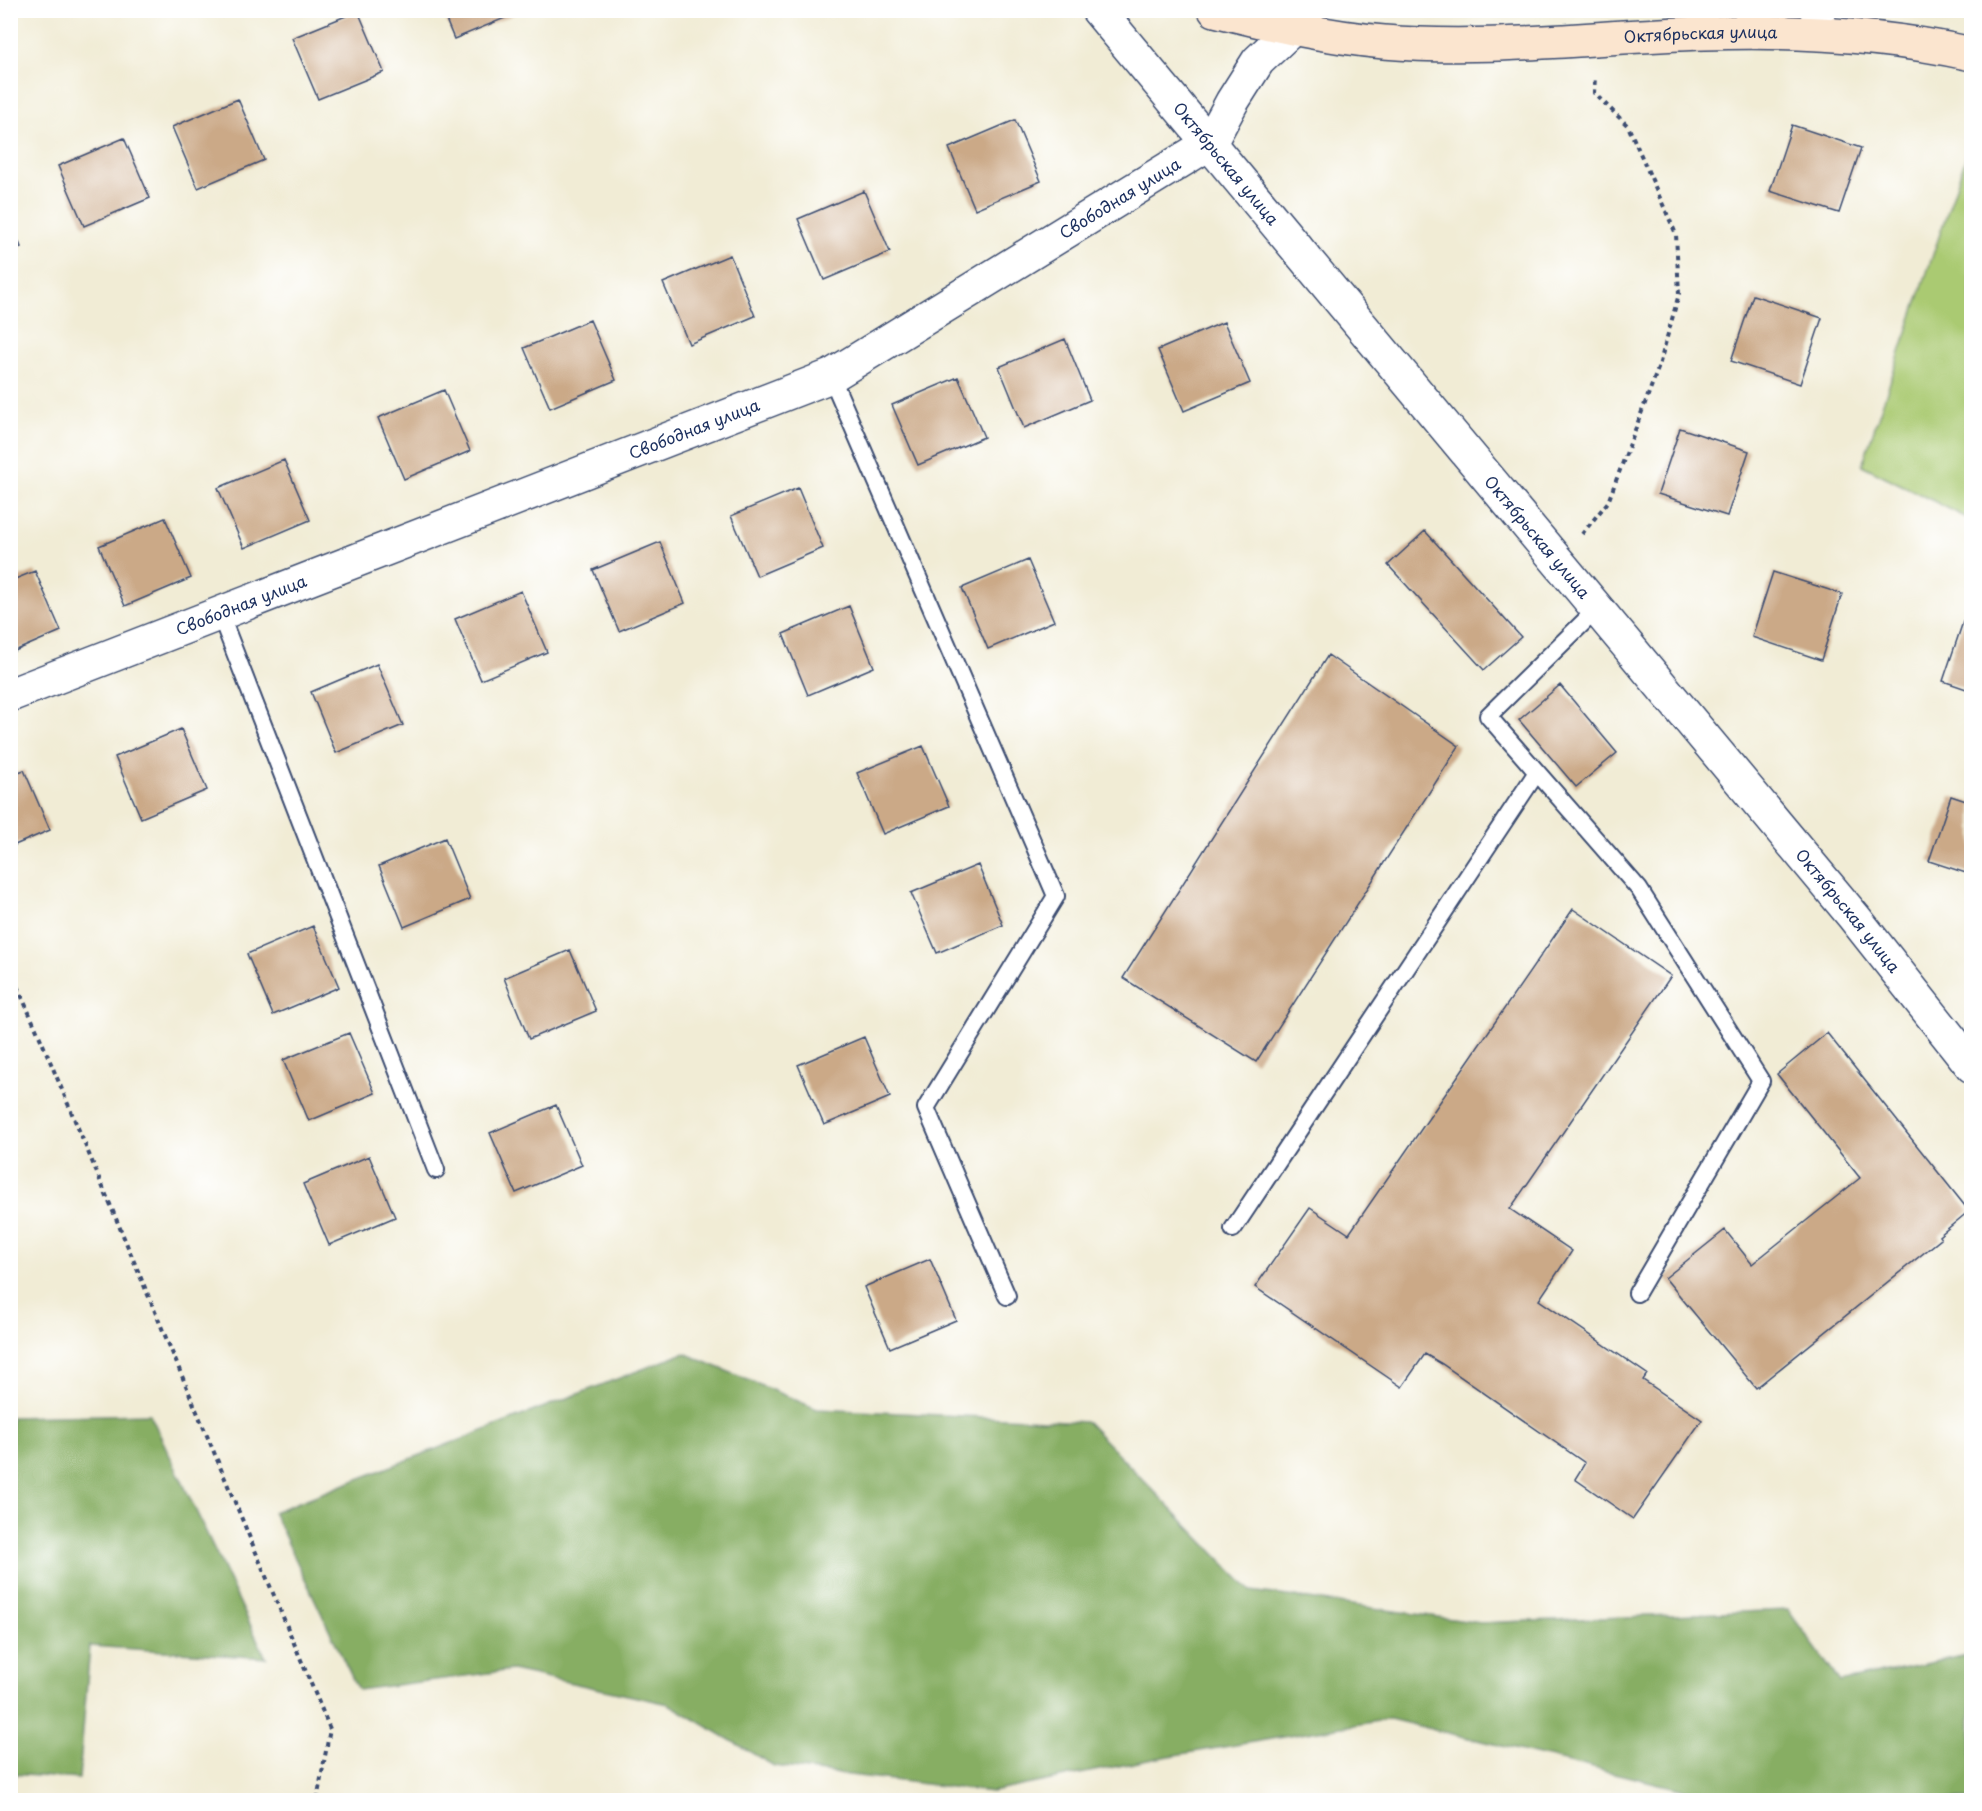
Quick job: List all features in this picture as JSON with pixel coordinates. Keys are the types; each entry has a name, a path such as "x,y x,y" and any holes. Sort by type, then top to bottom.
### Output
{"main road":[{"name":"Октябрьская улица","path":"1215,10 1291,20 1384,42 1487,45 1705,33 1817,22 1971,54"}],"street":[{"name":"Октябрьская улица","path":"1098,10 1854,917 1971,1066"},
{"path":"1210,143 1258,61 1291,20"},
{"name":"Свободная улица","path":"10,695 831,376 1210,143"}],"lane":[{"path":"831,376 1056,896 926,1108 1007,1296"},
{"path":"1598,609 1488,716 1639,888 1761,1081 1637,1293"},
{"path":"220,614 436,1170"},
{"path":"1233,1229 1537,772"}],"path":[{"path":"1558,562 1608,502 1659,366 1679,294 1676,234 1628,126 1594,93 1595,40"},
{"path":"10,981 18,988 47,1053 330,1729 317,1800"}],"green space":[{"path":"1971,142 1971,520 1862,465"},
{"path":"684,1353 817,1409 1087,1422 1251,1591 1481,1623 1788,1610 1840,1682 1971,1654 1971,1800 1726,1800 1390,1719 1158,1758 992,1792 774,1766 669,1704 512,1670 358,1690 273,1512"},
{"path":"150,1414 266,1658 90,1646 79,1779 11,1774 11,1417"}],"building":[{"path":"442,10 522,10 522,11 454,39"},
{"path":"358,11 384,72 318,99 292,38"},
{"path":"238,99 264,160 198,188 172,127"},
{"path":"1015,120 1041,181 975,209 949,148"},
{"path":"1792,125 1861,148 1839,213 1770,191"},
{"path":"124,138 150,198 84,226 58,166"},
{"path":"864,191 890,252 824,280 798,219"},
{"path":"10,221 21,247 10,251"},
{"path":"730,255 755,316 689,344 663,283"},
{"path":"1753,295 1822,318 1800,384 1731,361"},
{"path":"590,320 616,380 550,408 524,348"},
{"path":"1224,322 1250,383 1184,411 1158,350"},
{"path":"1065,339 1090,400 1024,428 999,367"},
{"path":"958,377 984,437 918,465 892,405"},
{"path":"444,390 470,451 404,479 378,418"},
{"path":"1680,428 1749,451 1727,516 1658,494"},
{"path":"284,460 310,520 244,548 218,488"},
{"path":"798,488 823,548 757,576 731,516"},
{"path":"165,518 191,578 125,606 99,546"},
{"path":"1425,531 1521,637 1484,670 1388,565"},
{"path":"660,542 685,603 619,631 593,570"},
{"path":"1028,560 1054,621 988,649 962,588"},
{"path":"35,571 61,631 10,653 10,581"},
{"path":"1773,572 1842,594 1821,660 1752,637"},
{"path":"521,591 547,652 481,680 455,619"},
{"path":"849,606 874,667 808,695 783,634"},
{"path":"1965,616 1972,618 1972,691 1943,681"},
{"path":"1328,655 1459,746 1256,1062 1123,978"},
{"path":"377,664 403,725 336,753 311,692"},
{"path":"1560,685 1617,753 1576,787 1519,720"},
{"path":"181,729 207,790 141,818 115,757"},
{"path":"923,746 949,806 883,834 857,773"},
{"path":"24,770 50,830 10,847 10,775"},
{"path":"1951,796 1972,803 1972,875 1929,861"},
{"path":"445,838 470,899 404,927 379,866"},
{"path":"978,865 1003,925 937,953 911,893"},
{"path":"1573,909 1671,976 1510,1209 1572,1251 1539,1300 1647,1374 1643,1380 1702,1420 1633,1519 1575,1479 1585,1463 1442,1364 1425,1354 1402,1387 1255,1287 1310,1208 1349,1234"},
{"path":"313,926 339,987 273,1015 247,954"},
{"path":"570,950 596,1011 529,1039 504,978"},
{"path":"349,1033 375,1093 309,1121 283,1060"},
{"path":"1827,1033 1969,1211 1939,1236 1941,1239 1756,1388 1665,1278 1725,1230 1752,1264 1860,1178 1777,1074"},
{"path":"864,1037 890,1097 824,1125 798,1065"},
{"path":"556,1105 582,1165 516,1193 490,1133"},
{"path":"369,1156 395,1217 329,1245 303,1184"},
{"path":"930,1259 956,1320 890,1348 864,1287"}]}
